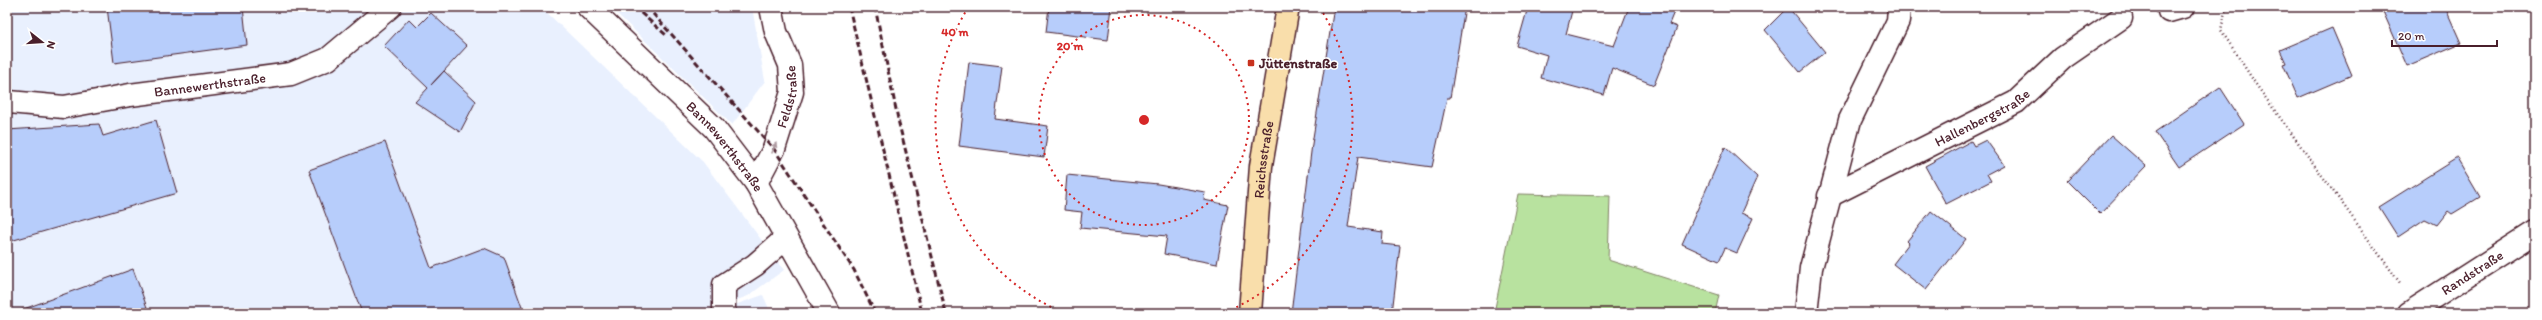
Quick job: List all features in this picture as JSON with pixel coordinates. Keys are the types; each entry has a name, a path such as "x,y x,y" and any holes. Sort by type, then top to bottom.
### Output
{"main road":[{"name":"Reichsstraße","path":"1250,313 1261,166 1288,7"}],"street":[{"name":"Bannewerthstraße","path":"9,102 64,107 130,95 291,74 328,59 390,7"},
{"name":"Bannewerthstraße","path":"588,7 714,128 756,183 786,238 817,288 829,313"},
{"name":"Feldstraße","path":"756,183 774,149 792,92 790,65 776,32 771,7"},
{"path":"1806,313 1811,268 1850,120 1898,21 1899,7"},
{"name":"Hallenbergstraße","path":"1829,196 2016,102 2063,58 2121,18"},
{"name":"Randstraße","path":"2413,310 2535,232"},
{"path":"724,313 724,285 755,265 786,238"}],"path":[{"path":"2226,7 2221,30 2257,86 2413,310"}],"shaded area":[{"path":"7,7 541,7 703,162 784,270 748,296 701,313 7,313"},
{"path":"610,7 752,7 765,81 732,125"},
{"path":"763,295 771,313 712,313"}],"green space":[{"path":"1518,194 1610,196 1608,260 1719,295 1715,313 1494,313"}],"building":[{"path":"107,7 243,7 247,45 114,63"},
{"path":"1049,7 1112,7 1108,40 1046,32"},
{"path":"1334,7 1465,7 1450,98 1447,98 1432,167 1358,157 1348,227 1383,232 1382,244 1400,246 1392,313 1291,313 1312,144"},
{"path":"1528,7 1573,7 1566,34 1614,46 1629,7 1676,7 1669,24 1677,27 1654,85 1612,68 1604,95 1541,78 1547,55 1517,46"},
{"path":"1788,7 1825,52 1800,72 1765,30"},
{"path":"2381,7 2445,7 2461,43 2407,66"},
{"path":"431,13 467,46 431,85 444,71 476,101 460,132 415,102 428,88 384,46 409,19 417,27"},
{"path":"2332,28 2352,75 2298,98 2283,64 2286,63 2280,50"},
{"path":"969,62 1002,66 995,119 1048,126 1044,157 959,146"},
{"path":"2220,87 2244,124 2179,167 2155,132"},
{"path":"156,120 177,193 7,242 7,130 99,124 103,136"},
{"path":"2111,135 2146,166 2100,214 2067,181"},
{"path":"1986,140 2004,165 1987,174 1991,181 1946,204 1925,166 1971,141 1974,146"},
{"path":"385,142 431,268 484,248 504,257 524,313 362,313 309,170"},
{"path":"1725,147 1757,177 1741,213 1753,218 1737,253 1725,248 1719,261 1682,244"},
{"path":"2457,158 2480,197 2452,214 2448,211 2437,225 2425,219 2398,237 2379,207"},
{"path":"1067,175 1158,184 1205,192 1204,200 1228,205 1217,264 1164,254 1167,236 1080,228 1082,212 1064,210"},
{"path":"1931,211 1966,239 1926,290 1893,264 1909,243 1907,241"},
{"path":"133,269 149,313 22,313 21,310"}],"railway":[{"path":"634,7 666,35"},
{"path":"647,7 774,149 854,270 875,313"},
{"path":"849,7 922,313"},
{"path":"875,7 899,124 946,313"}],"place":[{"name":"Jüttenstraße","path":"1251,63"}]}
